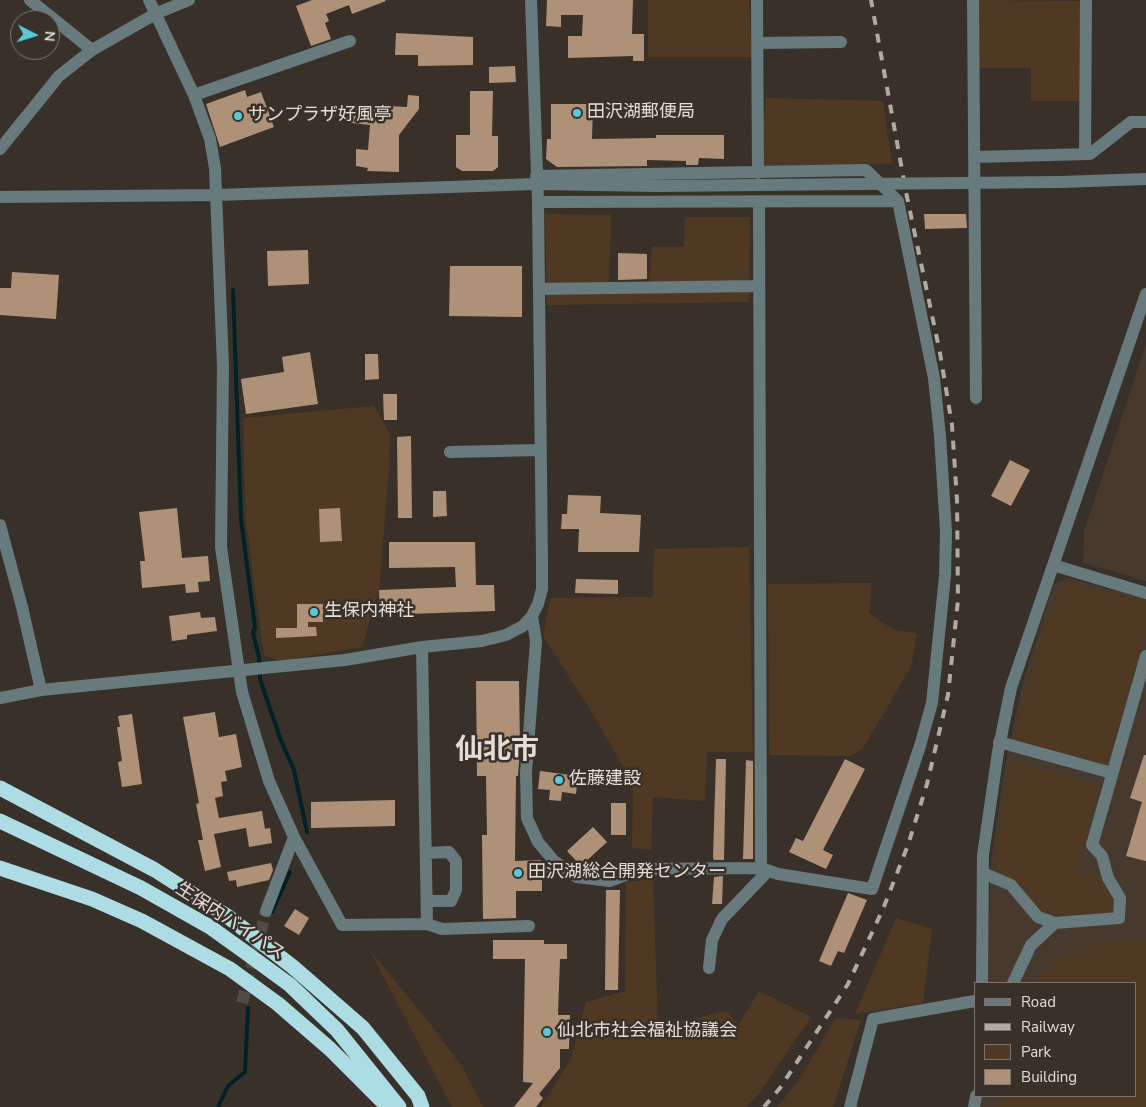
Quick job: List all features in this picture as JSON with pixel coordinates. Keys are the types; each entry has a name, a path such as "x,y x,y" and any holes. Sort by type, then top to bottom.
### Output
{"highway":[{"path":"0,788 155,870 227,916 294,967 363,1028 418,1096 422,1107"},
{"name":"生保内バイパス","path":"0,821 141,888 210,928 242,950 290,985 337,1030 399,1107"},
{"path":"0,868 92,899 142,921 230,970 278,1004 330,1048 388,1107"}],"street":[{"path":"30,0 92,50"},
{"path":"150,0 194,95 210,139 217,195 223,366 221,547 242,692 269,781 294,837 342,925 427,924 442,928 529,926"},
{"path":"0,149 59,76 92,50 157,14 189,0"},
{"path":"0,698 41,690 345,660 422,647 482,641 506,636 523,626 532,616 542,589 538,202 532,0"},
{"path":"757,0 758,173"},
{"path":"973,0 976,398"},
{"path":"1085,154 1086,1"},
{"path":"194,95 350,41"},
{"path":"758,43 841,42"},
{"path":"974,157 1090,154 1131,122 1146,122"},
{"path":"0,197 217,195 536,180 866,170 898,202 934,378 946,531 945,576 932,703 920,746 872,889 778,874 765,870 642,870 610,881 577,877 554,861 538,842 527,818 526,773 536,640 532,616"},
{"path":"536,180 657,186 1060,182 1146,179"},
{"path":"538,202 898,202"},
{"path":"709,968 712,940 722,919 765,870 759,202"},
{"path":"539,289 759,286"},
{"path":"982,982 983,873 988,813 1011,688 1053,565 1142,320 1146,294"},
{"path":"450,452 541,450"},
{"path":"0,525 22,606 41,690"},
{"path":"1053,565 1146,593"},
{"path":"422,647 427,924"},
{"path":"983,873 1011,885 1038,916 1055,923 1119,918 1120,898 1108,878 1102,856 1092,845 1146,656"},
{"path":"1000,742 1112,773"},
{"path":"266,911 294,837"},
{"path":"426,853 448,852 456,861 456,890 451,901 427,901"},
{"path":"1013,982 1031,946 1055,923"},
{"path":"850,1107 872,1019 974,1001"}],"shaded area":[{"path":"1146,344 1146,581 1083,563 1084,531"},
{"path":"1069,578 1146,599 1146,1107 980,1107 982,1097 1136,1097 1136,982 987,982 991,861 1005,766 1023,681 1053,585"}],"green space":[{"path":"648,0 749,0 752,57 648,57"},
{"path":"977,0 1081,1 1081,101 1031,101 1031,68 977,68"},
{"path":"766,98 883,101 892,163 758,173"},
{"path":"545,214 611,215 609,288 649,287 652,247 684,247 685,217 750,217 749,302 547,305"},
{"path":"374,406 390,434 389,468 379,590 362,647 281,661 264,655 246,521 243,418"},
{"path":"749,547 753,752 707,752 705,801 653,797 651,850 632,848 633,783 588,706 543,636 550,598 653,597 654,549"},
{"path":"1069,582 1146,602 1146,633 1107,765 1017,742 1020,711 1037,649 1057,595"},
{"path":"872,583 869,613 894,630 917,633 911,667 863,748 851,756 769,755 768,584"},
{"path":"1012,761 1100,786 1075,872 1097,875 1112,893 1115,912 1057,916 1043,912 1017,882 994,873 1005,786"},
{"path":"653,879 658,1026 727,1011 738,1026 759,991 811,1017 760,1092 747,1107 541,1107 571,1059 586,1002 625,991 626,882"},
{"path":"896,918 932,929 923,1003 855,1014"},
{"path":"1102,942 1146,942 1146,1107 999,1107 997,1097 1136,1097 1136,982 1032,982 1055,962 1077,950"},
{"path":"369,949 431,1025 463,1068 483,1107 452,1107"},
{"path":"836,1018 861,1020 833,1107 777,1107 799,1080"}],"building":[{"path":"312,0 386,1 352,14 349,5 326,14 329,21 325,23 331,39 311,46 296,6"},
{"path":"547,0 633,0 632,34 644,34 644,61 633,61 633,56 568,58 568,36 582,36 583,15 561,15 561,27 546,26"},
{"path":"396,33 473,37 473,65 418,66 418,55 395,55"},
{"path":"515,66 516,82 489,83 489,67"},
{"name":"サンプラザ好風亭","path":"245,90 247,97 261,92 274,127 220,147 206,104"},
{"path":"470,91 493,91 492,136 498,136 498,167 493,171 462,171 456,167 456,135 470,135"},
{"path":"408,95 419,96 419,109 399,135 399,172 367,171 368,168 356,166 356,149 368,150 370,125 351,123 351,104 407,107"},
{"path":"551,104 593,104 592,139 656,138 656,135 724,135 724,159 699,158 698,165 686,165 686,161 647,160 647,166 557,167 546,159 547,139 551,139"},
{"path":"924,214 966,214 967,228 925,229"},
{"path":"308,250 309,284 268,286 267,251"},
{"path":"618,253 647,254 647,279 618,280"},
{"path":"450,266 522,266 522,317 449,316"},
{"path":"12,272 59,275 56,319 0,315 0,288 11,288"},
{"path":"310,352 318,404 246,414 241,379 284,372 282,357"},
{"path":"365,354 378,354 379,379 365,380"},
{"path":"383,394 397,394 397,420 384,420"},
{"path":"411,436 412,518 398,518 397,437"},
{"path":"1010,460 1030,470 1011,506 991,496"},
{"path":"433,491 446,491 447,516 433,517"},
{"path":"568,495 601,496 600,513 641,515 639,552 578,552 579,529 561,529 562,514 567,514"},
{"path":"177,508 182,558 208,556 210,581 198,582 199,592 186,593 185,584 142,588 140,561 145,561 139,512"},
{"path":"340,508 342,541 320,542 319,509"},
{"path":"389,542 475,542 476,585 494,585 495,611 380,615 379,590 456,587 455,567 389,568"},
{"path":"576,579 618,580 618,594 575,593"},
{"path":"297,604 323,604 323,622 308,622 308,627 316,627 317,636 276,638 276,628 297,628"},
{"path":"200,612 201,618 215,617 217,631 187,635 187,639 172,641 169,616"},
{"path":"476,681 519,681 520,749 518,776 516,776 515,861 541,860 541,866 547,866 553,870 553,880 542,880 542,891 516,891 516,918 483,919 482,835 487,835 486,776 477,776"},
{"path":"215,712 219,737 236,734 242,767 225,771 227,781 221,782 223,796 215,798 219,818 262,811 265,829 270,828 272,843 249,847 246,828 214,834 221,867 205,871 198,840 203,840 196,804 199,803 183,717"},
{"path":"132,714 142,784 122,787 118,762 122,761 117,727 120,727 118,716"},
{"path":"1144,755 1146,755 1146,861 1126,856 1142,802 1130,798"},
{"path":"716,759 726,759 724,860 714,860 713,858"},
{"path":"845,759 865,769 823,850 833,855 826,869 789,852 796,838 803,841"},
{"path":"746,760 753,761 753,859 743,859"},
{"path":"540,771 578,776 576,794 562,792 561,801 549,800 550,790 538,789"},
{"path":"395,800 395,826 311,828 311,802"},
{"path":"611,803 626,803 626,835 611,835"},
{"path":"593,827 607,842 581,866 567,851"},
{"path":"271,863 273,870 269,880 237,887 236,880 229,881 227,872"},
{"path":"723,876 722,904 712,904 714,877"},
{"path":"606,890 620,890 618,990 605,990"},
{"path":"848,893 867,900 844,953 838,951 831,966 819,961"},
{"path":"295,909 309,918 299,935 284,926"},
{"name":"仙北市社会福祉協議会","path":"493,940 544,940 544,944 567,944 567,959 560,959 558,1015 570,1015 569,1049 560,1049 560,1068 539,1094 543,1098 536,1107 514,1107 533,1083 523,1082 525,959 493,959"}],"waterway":[{"path":"233,290 241,519 255,627 253,633 259,657 260,679 280,738 294,770 307,832"},
{"path":"272,912 290,872"},
{"path":"218,1107 228,1086 245,1072 248,1008"}],"tunnel":[{"path":"242,1003 266,911"}],"railway":[{"path":"764,1107 780,1088 848,984 883,909 908,845 927,784 948,695 958,600 957,500 952,425 940,353 907,197 871,0"}],"place":[{"name":"田沢湖郵便局","path":"577,113"},
{"name":"サンプラザ好風亭","path":"238,116"},
{"name":"生保内神社","path":"314,612"},
{"name":"佐藤建設","path":"559,780"},
{"name":"田沢湖総合開発センター","path":"518,873"},
{"name":"仙北市社会福祉協議会","path":"547,1032"}],"district":[{"name":"仙北市","path":"497,751"}]}
